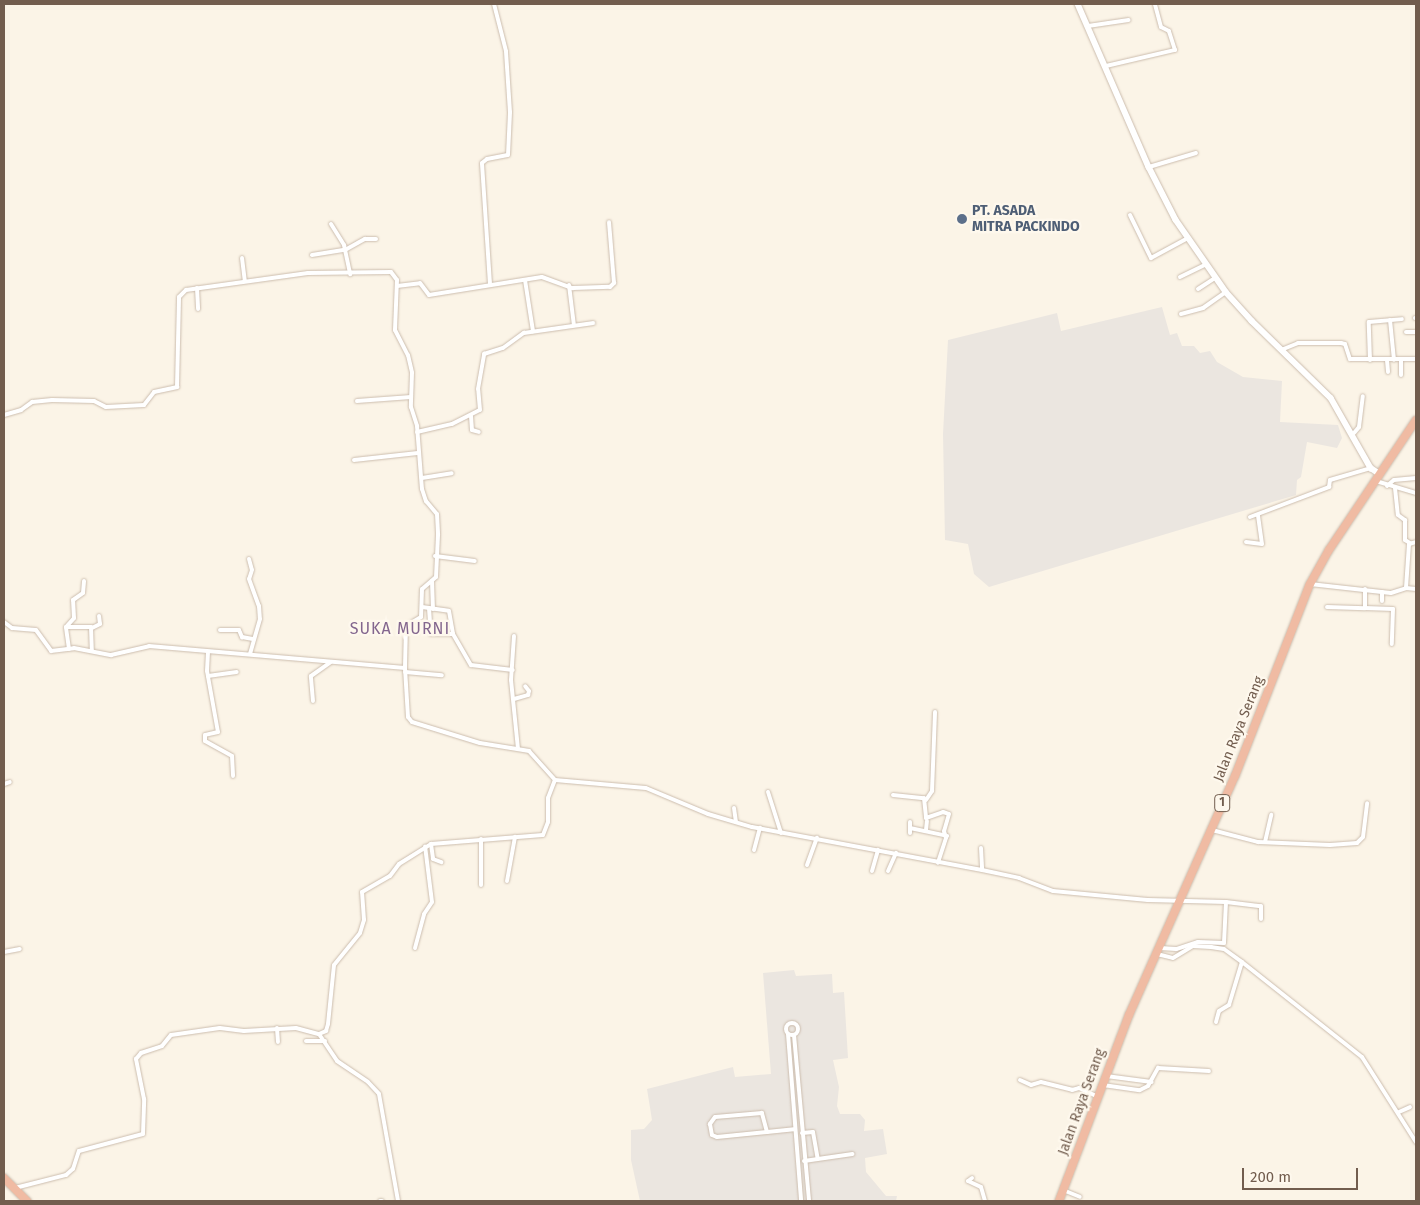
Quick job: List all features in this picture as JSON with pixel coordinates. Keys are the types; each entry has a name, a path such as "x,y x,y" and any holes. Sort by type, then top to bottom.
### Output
{"highway":[{"name":"Jalan Raya Serang","path":"1059,1201 1100,1085 1234,776 1310,584 1329,550 1416,420"},
{"path":"4,1178 27,1201"}],"main road":[{"path":"1078,4 1149,167 1205,265 1226,292 1281,350 1325,390 1354,433 1371,468 1378,477"}],"street":[{"path":"490,284 482,163 486,159 508,155 510,112 506,51 494,4"},
{"path":"1106,66 1175,50 1169,32 1161,27 1155,4"},
{"path":"1088,26 1129,20"},
{"path":"1149,167 1196,153"},
{"path":"1130,215 1151,258 1188,238"},
{"path":"397,286 420,283 429,295 490,284 546,277 577,288 612,285 609,222"},
{"path":"331,224 345,250 350,274"},
{"path":"312,256 345,250 366,240 376,239"},
{"path":"242,258 245,281"},
{"path":"1180,277 1205,265"},
{"path":"4,415 21,410 32,402 52,400 94,401 106,407 144,405 154,392 177,387 179,297 183,291 316,272 350,274 391,272 396,276 397,286 394,321 397,336 408,355 411,396 424,496 437,514 436,575 422,589 421,617 406,626 405,670 408,717 412,722 480,743 518,749 536,756 546,774 555,780 646,788 708,814 760,828 982,870 1019,878 1054,891 1180,901 1226,902 1260,906 1261,920"},
{"path":"1198,289 1215,278"},
{"path":"524,280 533,331"},
{"path":"569,285 574,324"},
{"path":"197,288 198,309"},
{"path":"1181,314 1203,308 1226,292"},
{"path":"1370,360 1369,322 1402,319"},
{"path":"1390,320 1394,360"},
{"path":"416,432 452,424 471,416 480,408 478,389 483,376 482,355 533,331 561,329 574,324 594,323"},
{"path":"1406,332 1416,332"},
{"path":"1281,350 1298,343 1313,346 1341,343 1345,344 1350,359 1416,359"},
{"path":"1387,360 1388,372"},
{"path":"1401,360 1401,375"},
{"path":"357,401 411,396"},
{"path":"1354,433 1359,427 1363,396"},
{"path":"471,416 472,430 479,432"},
{"path":"354,460 418,453"},
{"path":"1250,517 1312,491 1329,487 1330,480 1371,468"},
{"path":"422,478 452,473"},
{"path":"1378,477 1387,486 1416,493"},
{"path":"1387,486 1394,480 1416,478"},
{"path":"1395,488 1398,515 1405,520 1405,540 1410,544"},
{"path":"1246,542 1262,544 1258,515"},
{"path":"1410,544 1416,542"},
{"path":"1406,588 1410,561 1410,544"},
{"path":"436,556 475,561"},
{"path":"249,559 252,570 249,580 260,610 259,630 253,639 250,654"},
{"path":"1410,561 1416,562"},
{"path":"69,649 66,627 74,618 74,600 83,593 84,581"},
{"path":"432,581 431,634 453,634"},
{"path":"1310,584 1394,593 1406,588 1416,589"},
{"path":"1365,589 1365,608"},
{"path":"1382,592 1382,601"},
{"path":"422,607 449,611 453,634 471,665 512,670"},
{"path":"1327,607 1393,609 1392,644"},
{"path":"66,627 92,628 100,624 99,616"},
{"path":"4,622 12,628 36,630 48,650 92,650 112,655 149,646 331,662 442,675"},
{"path":"92,628 92,650"},
{"path":"220,630 239,630 242,636 253,639"},
{"path":"514,636 512,670 518,749"},
{"path":"208,652 208,676 218,734 205,736 206,741 230,754 233,776"},
{"path":"313,701 311,676 331,662"},
{"path":"208,676 237,672"},
{"path":"514,699 528,695 529,691 525,686"},
{"path":"935,712 932,791 926,800 926,818 946,812 950,816 944,831 946,836 938,863"},
{"path":"319,1034 326,1031 328,1024 334,965 355,940 364,920 362,892 390,876 399,864 431,844 538,836 546,831 548,798 555,780"},
{"path":"4,784 10,782"},
{"path":"768,792 782,833"},
{"path":"893,795 926,800"},
{"path":"1210,829 1265,842 1330,845 1357,843 1363,837 1368,803"},
{"path":"734,808 736,822"},
{"path":"1265,842 1271,814"},
{"path":"926,830 927,821"},
{"path":"910,822 910,831 926,830 946,836"},
{"path":"754,850 760,828"},
{"path":"508,881 516,837"},
{"path":"807,865 817,838"},
{"path":"481,839 481,885"},
{"path":"431,844 433,859 441,862"},
{"path":"415,948 422,933 424,914 432,902 425,846"},
{"path":"981,848 982,870"},
{"path":"872,871 878,850"},
{"path":"888,871 896,853"},
{"path":"1158,951 1176,949 1198,942 1224,944 1226,902"},
{"path":"1158,951 1173,958 1193,946 1211,947 1224,949 1242,962 1362,1057 1399,1112 1416,1142"},
{"path":"4,952 20,949"},
{"path":"1216,1022 1219,1011 1229,1005 1242,962"},
{"path":"801,1201 786,1027 793,1023 798,1029 794,1035 809,1201"},
{"path":"15,1188 70,1173 79,1151 143,1134 144,1099 137,1055 162,1046 176,1032 220,1028 244,1031 296,1028 319,1034 337,1061 368,1082 378,1094 398,1201"},
{"path":"277,1028 278,1042"},
{"path":"788,1034 794,1035"},
{"path":"306,1041 325,1041"},
{"path":"1100,1085 1140,1090 1152,1082 1160,1068 1209,1071"},
{"path":"1104,1076 1152,1082"},
{"path":"1020,1080 1031,1085 1040,1082 1072,1090 1079,1088 1096,1096"},
{"path":"1399,1112 1410,1107"},
{"path":"768,1132 762,1113 715,1117 710,1124 712,1135 717,1137 768,1132 801,1127"},
{"path":"802,1134 813,1132 818,1159"},
{"path":"804,1161 853,1154"},
{"path":"972,1178 968,1182 981,1187 986,1200"},
{"path":"1062,1190 1080,1196"}],"shaded area":[{"path":"1162,307 1170,335 1177,333 1182,346 1194,346 1200,353 1210,351 1217,362 1243,377 1282,381 1280,422 1338,425 1342,438 1337,448 1307,442 1301,477 1297,480 1296,495 989,587 974,574 968,544 945,540 943,434 948,340 1057,313 1061,331"},
{"path":"794,970 796,976 832,974 833,993 844,992 848,1058 833,1060 839,1087 837,1106 840,1114 860,1114 865,1120 864,1131 883,1129 887,1154 865,1158 866,1172 886,1196 897,1196 896,1201 640,1201 631,1160 631,1130 644,1129 652,1120 647,1089 733,1067 735,1077 771,1074 763,973"}],"place":[{"name":"PT. ASADA MITRA PACKINDO","path":"962,219"}],"district":[{"name":"SUKA MURNI","path":"400,629"}]}
